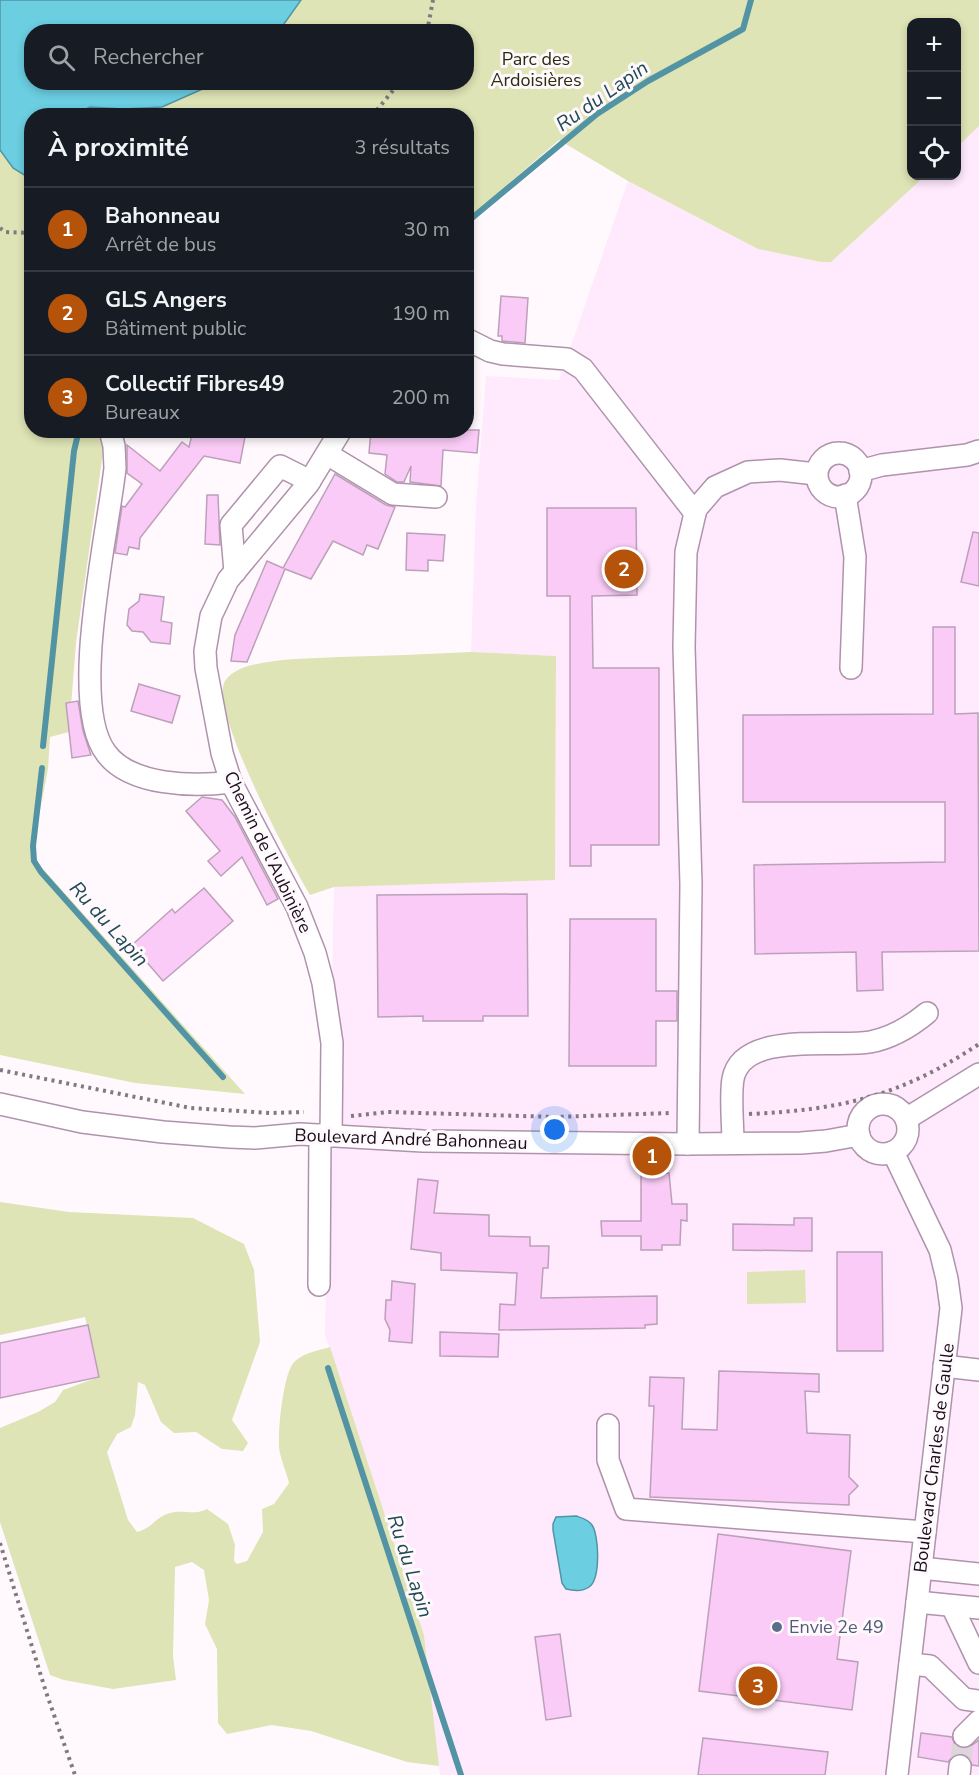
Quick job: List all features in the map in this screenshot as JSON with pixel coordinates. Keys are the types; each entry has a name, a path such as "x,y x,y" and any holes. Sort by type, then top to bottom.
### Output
{"street":[{"path":"474,343 490,351 503,354 567,359 583,369 695,513"},
{"path":"111,438 115,468 92,628 89,665 91,696 98,738 107,755 115,763 135,773 181,784 231,782"},
{"name":"Chemin de l'Aubinière","path":"319,1285 325,1136 332,1114 330,1023 323,982 315,953 297,907 231,782 222,753 206,668 205,651 211,616 228,580 310,481 336,438"},
{"path":"860,471 882,465 967,455 979,451"},
{"path":"837,453 844,453 854,459 860,471 861,481 858,487 845,495 839,496 824,492 816,481 816,474 822,461 837,453"},
{"path":"327,454 393,494 436,497"},
{"path":"235,572 231,525 280,466 310,481"},
{"path":"688,1144 691,884 684,647 686,552 696,509 715,487 748,472 780,470 816,474"},
{"path":"845,495 855,557 851,668"},
{"path":"733,1143 733,1078 743,1061 760,1049 771,1046 868,1042 899,1032 914,1024 927,1012"},
{"path":"906,1119 979,1074"},
{"name":"Boulevard André Bahonneau","path":"0,1104 82,1122 164,1132 247,1138 300,1134 423,1141 688,1144 826,1141 859,1135"},
{"path":"883,1104 892,1106 901,1111 906,1119 909,1129 907,1138 902,1147 893,1152 884,1155 874,1153 866,1148 859,1135 860,1120 873,1106 883,1104"},
{"name":"Boulevard Charles de Gaulle","path":"893,1152 939,1250 947,1279 951,1308 897,1775"},
{"path":"944,1366 979,1370"},
{"path":"608,1425 608,1460 626,1509 925,1532"},
{"path":"921,1568 979,1574"},
{"path":"917,1602 979,1608"},
{"path":"952,1606 979,1663"},
{"path":"910,1664 930,1666 964,1699 979,1701"},
{"path":"964,1736 979,1721"}],"path":[{"path":"429,24 433,0"},
{"path":"379,108 393,90"},
{"path":"0,228 5,232 24,233"},
{"path":"733,1114 776,1113 852,1103 884,1094 957,1059 979,1044"},
{"path":"0,1070 191,1108 349,1116 388,1112 555,1117 688,1113"},
{"path":"0,1544 46,1692 75,1775"}],"shaded area":[{"path":"979,126 979,1775 440,1775 424,1635 325,1335 334,887 555,879 556,656 471,652 476,506 486,376 559,380 628,181 758,249 831,262 921,180 961,180 961,143"}],"green space":[{"name":"Parc des Ardoisières","path":"0,0 979,0 979,126 961,143 961,18 907,18 907,180 921,180 831,262 758,249 628,181 559,140 474,214 474,108 24,108 24,438 105,438 76,643 69,732 50,737 48,769 33,847 36,861 245,1094 135,1083 0,1055"},
{"path":"471,652 556,656 555,880 334,887 310,895 254,787 240,753 223,697 225,681 245,667 281,660"},
{"path":"0,1202 69,1212 193,1218 244,1244 254,1270 260,1342 232,1420 248,1443 243,1451 222,1449 196,1432 174,1433 161,1422 145,1385 138,1382 135,1415 131,1427 117,1434 107,1452 128,1520 137,1532 170,1513 197,1512 207,1509 228,1524 235,1545 234,1561 237,1564 247,1561 263,1532 262,1509 274,1504 289,1483 281,1456 279,1439 282,1404 289,1372 295,1361 310,1353 330,1347 424,1635 439,1766 407,1762 311,1731 272,1725 227,1734 218,1723 217,1649 205,1624 209,1600 204,1570 192,1562 175,1567 173,1656 176,1680 113,1689 64,1680 50,1675 0,1522 0,1428 55,1402 63,1390 99,1377 85,1317 0,1335"},
{"path":"805,1270 806,1303 747,1304 747,1272"}],"water":[{"path":"0,0 301,0 284,24 24,24 24,90 200,90 162,107 24,108 24,175 13,168 0,150"},
{"path":"576,1516 587,1520 592,1525 598,1557 593,1582 586,1589 578,1591 566,1589 562,1583 553,1530 556,1517"}],"building":[{"path":"501,296 528,298 525,343 502,341 502,336 498,336"},
{"path":"474,430 479,430 477,453 443,450 441,486 410,482 411,466 404,482 397,482 385,474 387,455 369,453 370,438 474,438"},
{"path":"191,438 245,438 240,463 204,456 140,538 139,549 129,547 127,555 115,553 122,506 125,507 142,484 127,473 127,445 160,471 182,442 189,447"},
{"path":"335,474 386,505 395,507 378,549 367,545 363,555 333,541 311,579 285,569 247,662 231,661 235,635 267,561 283,568"},
{"path":"207,495 218,495 220,545 205,544"},
{"path":"547,508 636,508 637,595 592,596 593,668 659,668 659,845 591,845 591,866 570,866 570,596 547,596"},
{"path":"973,532 979,533 979,586 961,582"},
{"path":"407,533 445,535 443,561 428,560 428,571 406,570"},
{"path":"140,594 164,597 161,621 172,623 170,644 151,642 143,632 132,631 127,625 129,609 139,601"},
{"path":"933,627 955,627 955,714 978,713 979,951 882,952 883,990 857,991 856,952 755,954 754,865 945,862 945,802 743,802 743,715 933,714"},
{"path":"139,684 180,696 172,723 131,711"},
{"path":"78,701 83,731 91,755 72,758 66,703"},
{"path":"202,797 222,800 235,817 278,899 267,905 242,857 221,876 208,861 220,851 186,811"},
{"path":"204,888 233,921 163,981 132,945 172,909 175,913"},
{"path":"527,894 528,1016 483,1016 483,1021 423,1021 423,1016 378,1017 377,895"},
{"path":"570,919 656,919 656,991 677,991 677,1021 656,1021 656,1066 569,1066"},
{"path":"669,1173 672,1204 687,1204 687,1221 681,1220 680,1245 662,1245 662,1250 641,1250 641,1236 602,1236 601,1221 641,1221 641,1175"},
{"path":"418,1179 438,1181 434,1213 489,1215 489,1236 530,1237 530,1246 549,1246 548,1268 543,1268 541,1298 657,1296 657,1324 645,1325 645,1328 499,1330 500,1304 515,1305 517,1273 441,1270 441,1253 411,1249"},
{"path":"794,1218 812,1218 812,1251 733,1250 733,1224 794,1225"},
{"path":"837,1252 882,1252 883,1351 837,1351"},
{"path":"392,1281 415,1284 412,1343 389,1341 390,1330 385,1319 386,1300 391,1300"},
{"path":"88,1325 99,1377 0,1398 0,1343"},
{"path":"440,1332 499,1334 498,1357 440,1356"},
{"path":"719,1371 819,1374 819,1392 805,1391 807,1433 850,1435 849,1477 858,1486 849,1495 849,1505 650,1497 654,1406 649,1406 650,1377 684,1378 682,1429 717,1430"},
{"path":"718,1534 851,1551 837,1659 858,1662 852,1710 699,1691"},
{"path":"560,1634 571,1716 546,1720 535,1637"},
{"path":"921,1733 952,1737 955,1745 961,1748 968,1748 979,1740 979,1766 972,1765 968,1756 962,1753 954,1755 948,1762 918,1757"},
{"path":"703,1738 828,1752 825,1775 698,1775"}],"waterway":[{"name":"Ru du Lapin","path":"474,216 597,114 648,81 743,29 751,0"},
{"name":"Ru du Lapin","path":"43,746 77,438"},
{"name":"Ru du Lapin","path":"42,768 33,846 34,861 41,872 223,1077"},
{"name":"Ru du Lapin","path":"328,1368 461,1775"}],"tunnel":[{"path":"960,1766 964,1736"}],"place":[{"name":"GLS Angers","path":"624,569"},
{"name":"Bahonneau","path":"652,1156"},
{"name":"Envie 2e 49","path":"777,1627"},
{"name":"Collectif Fibres49","path":"758,1686"}]}
